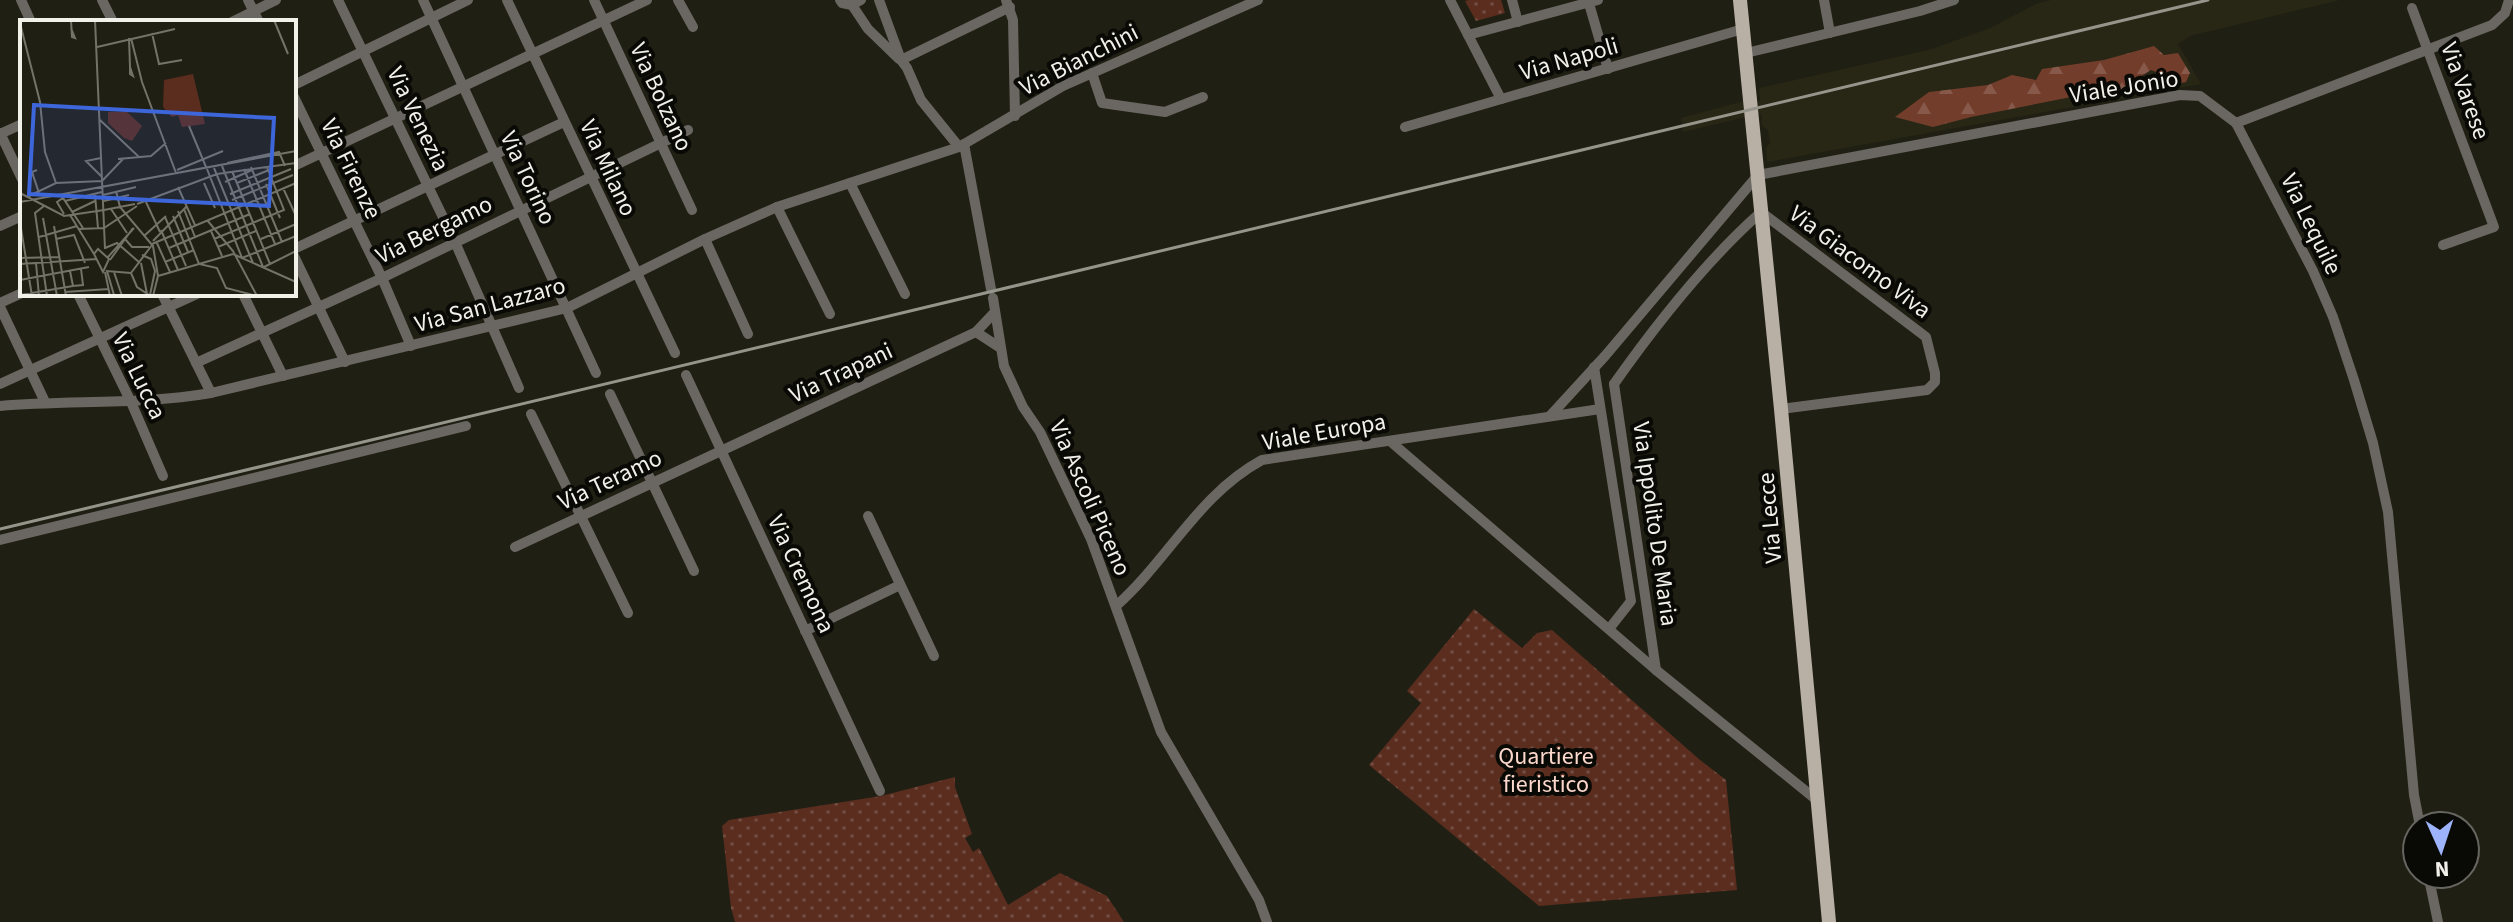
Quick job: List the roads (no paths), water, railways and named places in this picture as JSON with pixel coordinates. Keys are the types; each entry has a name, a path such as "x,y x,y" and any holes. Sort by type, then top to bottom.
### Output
{"main road":[{"name":"Via Lecce","path":"1740,0 1829,922"}],"street":[{"path":"21,0 30,20"},
{"path":"102,0 112,20"},
{"path":"248,0 258,20"},
{"path":"236,20 276,0"},
{"name":"Via Venezia","path":"338,0 455,242 519,388"},
{"name":"Via Torino","path":"423,0 596,373"},
{"path":"296,84 468,0"},
{"name":"Via Milano","path":"507,0 675,353"},
{"name":"Via Bolzano","path":"594,0 692,210"},
{"path":"296,165 647,0"},
{"path":"678,0 693,27"},
{"path":"840,0 842,3 857,2 868,29 901,60 921,100 962,146"},
{"path":"879,0 901,60"},
{"name":"Via Bianchini","path":"962,146 1063,86 1258,0"},
{"path":"1450,0 1501,99"},
{"path":"1512,0 1518,22"},
{"path":"1824,0 1830,33"},
{"path":"1746,53 1954,0"},
{"path":"2236,123 2492,25 2505,13 2509,0"},
{"path":"1468,35 1591,1 1608,69"},
{"path":"901,60 1008,4 1013,20 1015,116"},
{"name":"Via Varese","path":"2412,8 2494,227 2443,245"},
{"name":"Via Napoli","path":"1405,127 1743,29"},
{"path":"1092,73 1102,103 1165,112 1203,97"},
{"name":"Viale Jonio","path":"1758,175 2180,95 2200,96 2236,123"},
{"name":"Via Firenze","path":"296,101 382,278 411,346"},
{"path":"296,248 564,122"},
{"name":"Via Lequile","path":"2236,123 2308,260 2343,347 2373,443 2388,512 2417,810"},
{"path":"20,125 0,134 20,175"},
{"name":"Via Bergamo","path":"196,363 382,278 688,130"},
{"name":"Via San Lazzaro","path":"0,406 45,402 171,400 567,308 777,207 962,146"},
{"name":"Via Ascoli Piceno","path":"962,146 1004,366 1040,432 1091,539 1161,732 1259,900 1267,922"},
{"path":"1550,416 1758,175"},
{"path":"850,183 905,294"},
{"path":"777,207 830,314"},
{"path":"1594,367 1614,384 1682,296 1736,234 1761,212"},
{"name":"Via Giacomo Viva","path":"1761,212 1926,337 1935,373 1935,382 1927,390 1781,409"},
{"path":"0,226 20,217"},
{"path":"1719,220 1736,234"},
{"path":"705,239 748,334"},
{"path":"296,260 345,362"},
{"path":"20,294 0,305 45,402"},
{"name":"Via Lucca","path":"79,296 163,476"},
{"path":"163,296 211,393"},
{"path":"0,384 193,296"},
{"path":"244,296 283,376"},
{"name":"Via Trapani","path":"722,449 976,332 994,313"},
{"path":"976,332 999,347"},
{"name":"Via Ippolito De Maria","path":"1594,367 1631,601 1609,629"},
{"name":"Via Cremona","path":"686,375 880,791"},
{"name":"Via Ippolito De Maria","path":"1614,384 1656,670"},
{"path":"610,394 694,571"},
{"name":"Viale Europa","path":"1116,606 1135,589 1216,492 1262,460 1600,409"},
{"path":"531,414 628,613"},
{"path":"0,540 466,426"},
{"name":"Via Ippolito De Maria","path":"1390,441 1656,670 1818,801"},
{"name":"Via Teramo","path":"515,547 722,449"},
{"path":"868,516 934,656"},
{"path":"805,631 900,585"},
{"path":"1631,601 1646,600"},
{"path":"2431,890 2438,922"}],"railway":[{"path":"0,529 2208,0"}],"park label":[{"name":"Quartiere fieristico","path":"1546,770"}]}
